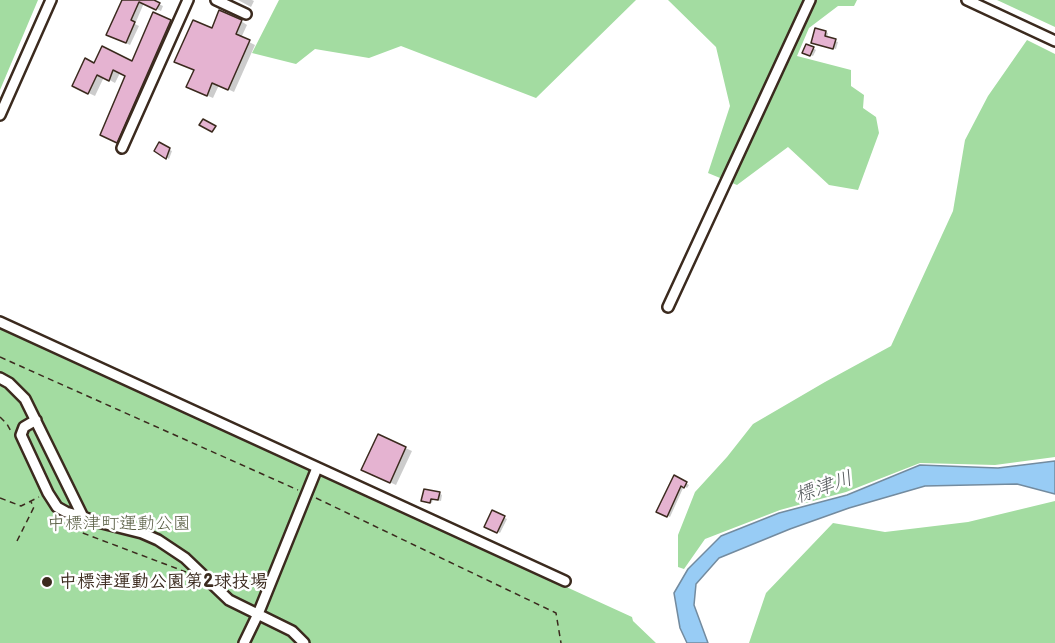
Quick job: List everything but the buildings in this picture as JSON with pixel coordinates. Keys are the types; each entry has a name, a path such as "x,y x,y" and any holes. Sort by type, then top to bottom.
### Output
{"street":[{"path":"0,115 51,0"},
{"path":"122,148 188,0"},
{"path":"216,0 246,14"},
{"path":"668,307 810,0"},
{"path":"967,0 1055,41"},
{"path":"0,322 565,581"},
{"path":"0,378 9,383 25,399 83,517"},
{"path":"36,420 24,427 21,435 57,507 66,512 142,533 158,540 184,558 230,600 292,631 304,643"},
{"path":"244,643 317,468"}],"path":[{"path":"0,357 306,494 556,613 561,643"},
{"path":"0,498 21,506 42,495"},
{"path":"17,542 34,507 31,502"}],"green space":[{"path":"0,0 38,0 0,90"},
{"path":"279,0 636,0 536,98 401,46 369,58 315,49 296,64 252,53"},
{"path":"668,0 857,0 854,6 838,6 809,28 797,56 851,70 851,86 864,95 863,108 876,117 879,133 858,190 829,185 788,147 737,185 708,173 730,106 716,47"},
{"path":"997,0 1055,0 1055,27"},
{"path":"1027,40 1055,54 1055,457 995,465 920,463 846,492 780,510 705,539 684,569 678,567 678,535 695,492 753,424 891,346 953,211 965,140 988,96"},
{"name":"中標津町運動公園","path":"0,328 632,617 633,621 656,643 0,643"},
{"path":"1055,501 1055,643 749,643 766,593 833,523 885,532 968,522"}],"water":[{"path":"1055,461 1055,494 1017,484 925,486 849,508 719,558 696,584 694,605 708,643 687,643 680,628 674,593 688,569 721,536 779,513 847,495 920,465 998,468"}],"place":[{"name":"中標津運動公園第2球技場","path":"47,582"}],"water label":[{"name":"標津川","path":"824,488"}]}
